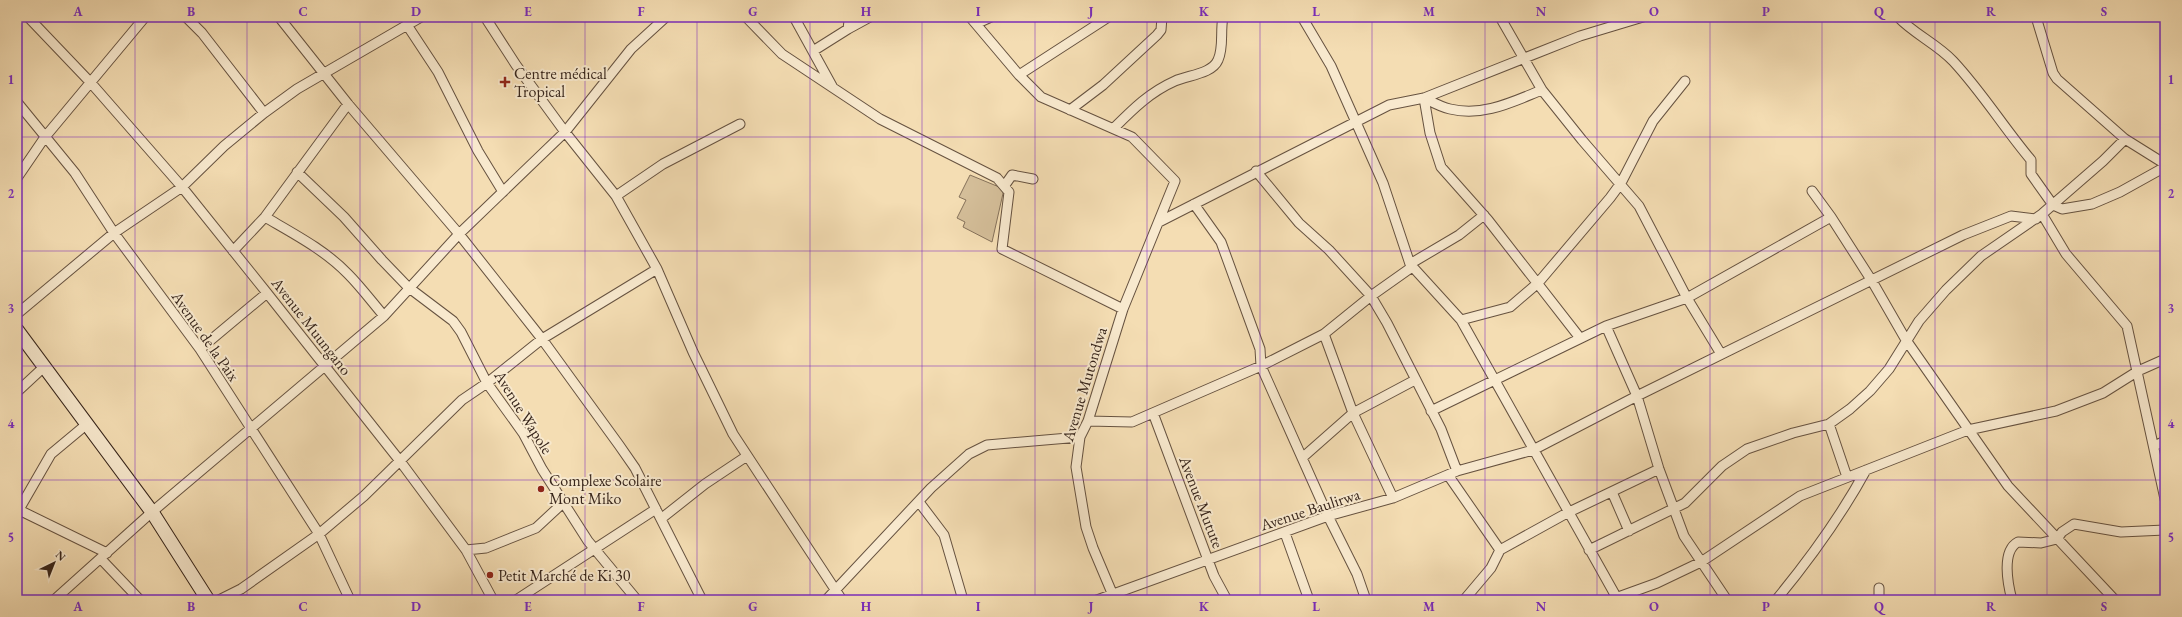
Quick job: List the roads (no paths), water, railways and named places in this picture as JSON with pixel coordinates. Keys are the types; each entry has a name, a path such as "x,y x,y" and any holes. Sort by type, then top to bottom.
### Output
{"main road":[{"path":"17,330 152,512 208,600"}],"street":[{"name":"Avenue Muungano","path":"28,17 90,83 182,187 267,292 400,461 466,550 493,600"},
{"path":"17,178 45,137 145,17"},
{"path":"186,17 211,45 264,113"},
{"path":"279,17 348,104 459,234 542,339 636,468 702,600"},
{"path":"17,314 114,233 182,187 224,146 264,113 297,89 420,17"},
{"path":"485,17 516,66 564,132 616,196 658,268 697,359 734,434 842,600"},
{"path":"54,600 152,512 384,316 408,287 459,234 564,132 631,49 666,17"},
{"path":"794,17 832,88"},
{"path":"847,17 849,21 848,29"},
{"path":"813,51 870,17"},
{"path":"970,17 1019,75 1041,97 1114,128 1145,98 1155,91 1176,81 1211,68 1218,61 1223,17"},
{"path":"976,24 991,17"},
{"path":"1070,110 1103,85 1157,35 1161,30 1162,17"},
{"path":"1302,17 1332,66 1383,182 1411,265 1460,320 1589,550 1615,600 1657,583 1701,562 1800,496 1968,430 2056,411 2103,393 2138,371 2165,359"},
{"path":"1500,17 1542,90 1582,140 1621,183 1639,206 1687,298 1721,354"},
{"path":"1159,222 1256,171 1389,105 1424,98 1580,36 1643,17"},
{"path":"1898,17 1952,60 1977,90 2011,137 2031,160 2031,174 2053,205 2062,209 2092,204 2120,192 2165,166 2125,139 2055,77 2036,17"},
{"path":"751,18 782,54 832,88 880,119 997,178 1005,185 1009,192 1002,249 1123,309"},
{"path":"1019,75 1107,18"},
{"path":"407,25 438,72 478,151 503,192"},
{"path":"1460,320 1510,307 1538,283 1621,183 1653,122 1685,81"},
{"path":"1424,98 1450,109 1478,111 1491,110 1542,90"},
{"path":"1424,98 1430,133 1441,167 1484,216 1580,338"},
{"name":"Avenue de la Paix","path":"17,102 75,173 114,233 200,349 319,534 350,600"},
{"path":"233,251 265,217 348,104"},
{"path":"616,196 664,164 740,124"},
{"name":"Avenue Mutondwa","path":"1114,128 1132,137 1175,181 1123,309 1088,421 1080,437 1076,467 1086,528 1114,597"},
{"path":"1589,550 1629,532 1686,503 1722,466 1747,450 1793,432 1829,424 1870,391 1889,369 1906,340 1946,290 1978,259 2039,217 2125,139"},
{"path":"1256,171 1299,223 1329,250 1371,296 1387,323 1454,459 1453,473 1500,550"},
{"name":"Avenue Wapole","path":"297,172 344,217 408,287 453,322 461,332 487,383 522,434 594,548 637,600"},
{"path":"1005,185 1012,175 1033,179"},
{"path":"1812,191 1831,217 1872,281 1906,340 2008,486 2115,600"},
{"path":"1194,204 1221,242 1260,349 1261,366 1328,516 1357,574 1366,600"},
{"name":"Avenue Baulirwa","path":"1097,600 1114,597 1208,558 1285,533 1328,516 1393,498 1453,473 1533,450 1721,354 1963,235 2014,215 2039,217"},
{"path":"1088,421 1132,422 1261,366 1324,334 1411,265 1484,216"},
{"path":"265,217 300,237 332,259 348,274 384,316"},
{"path":"1431,411 1606,326 1687,298 1831,217"},
{"path":"2039,217 2066,254 2124,320 2130,337 2138,371 2165,499"},
{"path":"219,600 241,589 319,534 364,496 456,405 487,383 542,339 658,268"},
{"path":"200,349 267,292"},
{"path":"1606,326 1637,396 1659,469 1684,536 1727,600"},
{"path":"1324,334 1353,413 1393,498"},
{"path":"17,392 45,366"},
{"path":"1302,458 1353,413 1415,380"},
{"name":"Avenue Mutute","path":"1153,413 1214,576 1227,600"},
{"path":"87,424 51,454 18,511 104,556 140,600"},
{"path":"1829,424 1847,477"},
{"path":"826,600 939,481 969,454 978,448 987,445 1080,437"},
{"path":"2154,446 2165,441"},
{"path":"662,518 705,484 747,456"},
{"path":"1464,600 1491,568 1500,550 1567,513 1659,469"},
{"path":"1776,600 1836,519 1866,470"},
{"path":"1612,492 1629,532"},
{"path":"466,550 486,548 536,528 564,502"},
{"path":"919,502 944,535 963,600"},
{"path":"516,600 656,509"},
{"path":"2012,600 2007,560 2009,551 2018,542 2041,543 2057,539 2062,532 2074,524 2121,532 2165,530"},
{"path":"1285,533 1309,600"},
{"path":"1879,588 1879,600"}],"place":[{"name":"Centre médical Tropical","path":"505,82"},
{"name":"Complexe Scolaire Mont Miko","path":"541,489"},
{"name":"Petit Marché de Ki 30","path":"490,575"}]}
